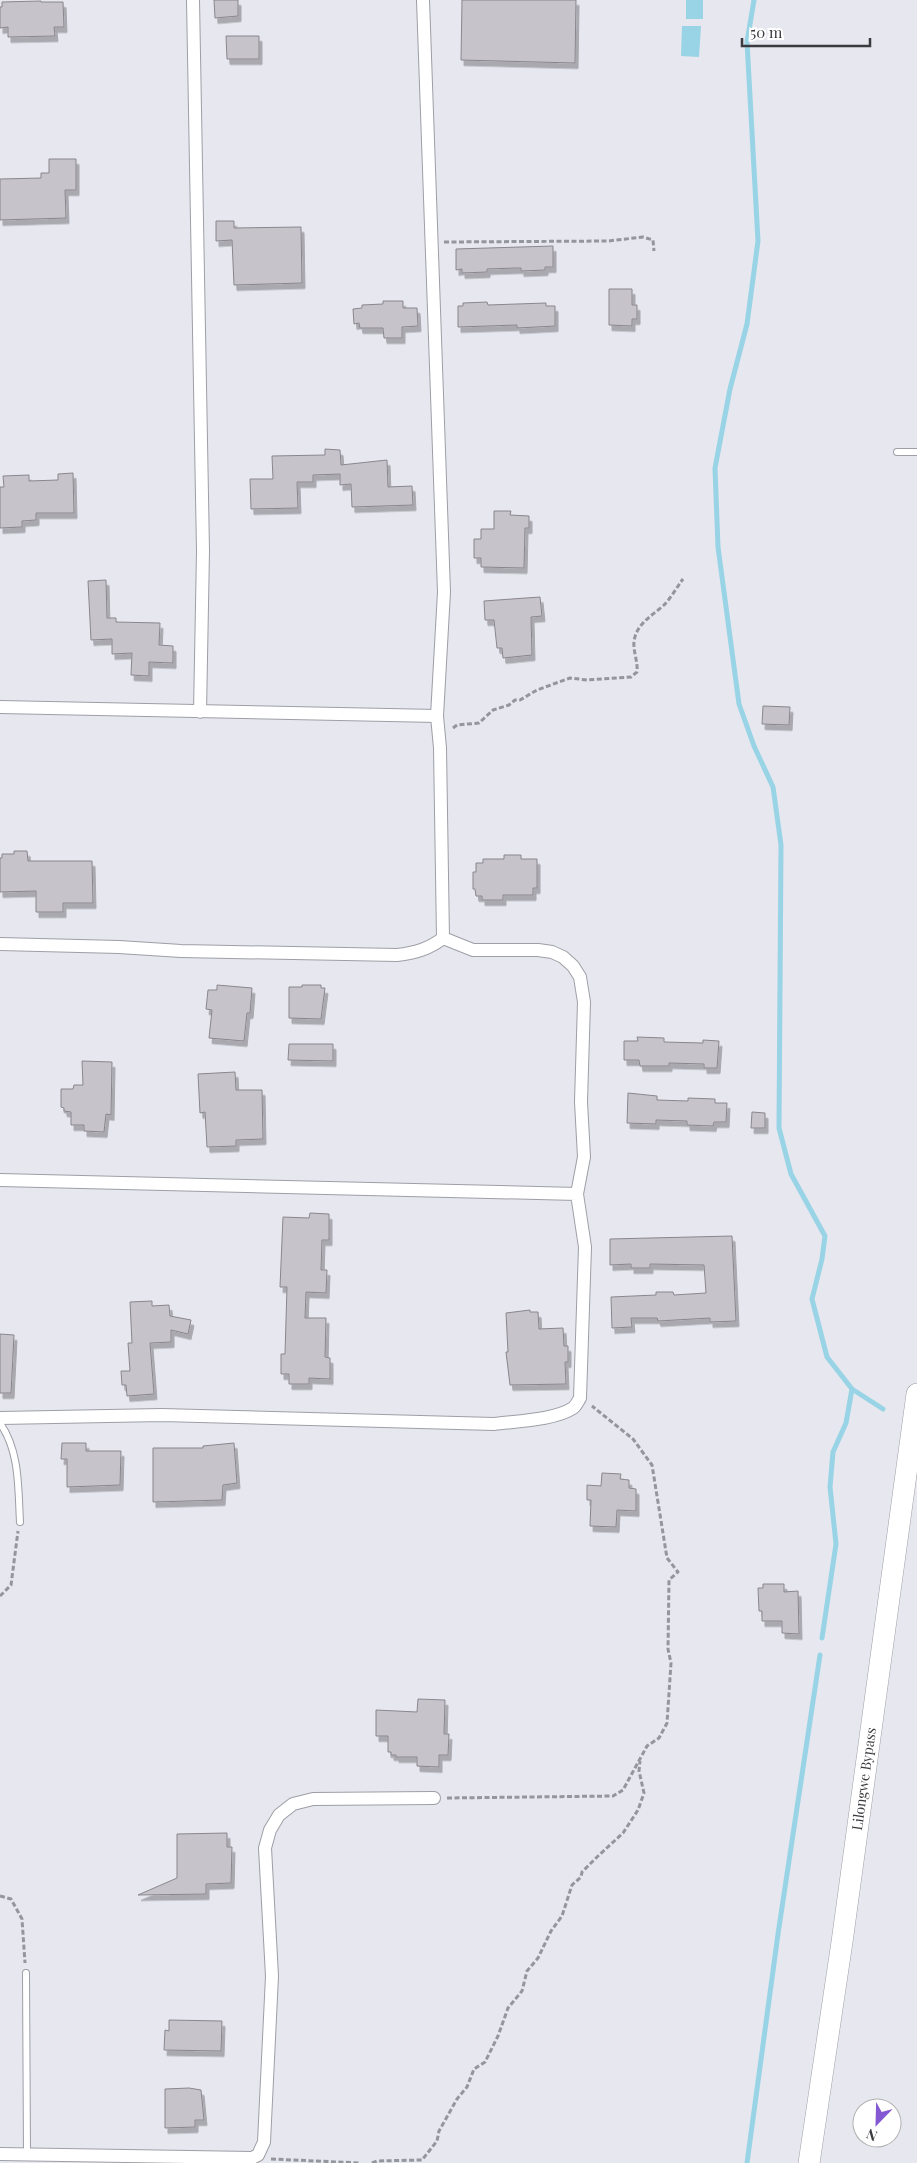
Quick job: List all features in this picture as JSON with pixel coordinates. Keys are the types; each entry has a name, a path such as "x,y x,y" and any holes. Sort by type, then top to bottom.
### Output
{"main road":[{"name":"Lilongwe Bypass","path":"809,2163 843,1933 917,1394"}],"street":[{"path":"194,0 203,551 200,712"},
{"path":"423,0 444,592 437,716 440,748 443,938"},
{"path":"0,707 437,716"},
{"path":"0,944 119,947 181,951 397,955 414,953 432,946 443,938"},
{"path":"0,1418 162,1415 494,1424 557,1414 574,1408 580,1398 585,1247 576,1194 584,1157 581,1102 584,1002 580,977 573,966 563,957 552,952 538,950 473,950 443,938"},
{"path":"0,1180 576,1194"},
{"path":"0,2154 252,2158 258,2155 264,2142 272,1976 264,1848 270,1830 279,1815 293,1804 313,1799 434,1798"}],"lane":[{"path":"897,452 917,452"},
{"path":"0,1423 7,1433 17,1469 20,1522"},
{"path":"26,1974 27,2154"}],"path":[{"path":"431,242 608,241 643,237 653,240 654,251"},
{"path":"440,748 450,731 457,725 479,723 493,710 520,700 537,690 570,678 588,680 631,677 637,672 638,664 634,653 635,639 639,629 647,617 664,605 683,579"},
{"path":"434,1798 613,1796 623,1790 647,1746 659,1738 667,1723 671,1663 668,1650 670,1580 678,1572 667,1558 652,1465 632,1439 597,1409 580,1398"},
{"path":"0,1596 11,1584 20,1522"},
{"path":"372,2163 377,2161 422,2160 437,2141 439,2131 448,2114 467,2087 474,2069 484,2062 498,2036 508,2008 522,1991 527,1971 538,1958 551,1931 562,1916 572,1884 623,1833 638,1810 644,1793 639,1771 640,1760"},
{"path":"0,1896 11,1899 22,1919 26,1974"},
{"path":"252,2158 360,2163"}],"water":[{"path":"686,0 703,0 703,19 686,19"},
{"path":"682,26 701,26 699,57 681,56"}],"building":[{"path":"214,0 238,0 238,16 215,18"},
{"path":"462,0 576,0 575,63 461,60"},
{"path":"2,2 63,2 64,27 54,27 55,36 8,37 8,27 0,28 0,7 2,7"},
{"path":"226,36 259,36 259,59 227,59"},
{"path":"49,159 76,159 76,190 65,190 66,218 0,220 0,179 41,178 41,173 49,173"},
{"path":"216,221 234,221 234,228 301,227 302,283 234,285 232,240 216,241"},
{"path":"553,246 553,267 545,267 545,270 521,271 521,268 487,269 487,272 462,273 462,269 456,270 456,249"},
{"path":"609,289 632,289 632,305 637,305 637,319 632,319 632,326 609,325"},
{"path":"383,301 403,301 403,308 417,308 418,326 402,327 402,338 384,338 383,328 360,328 359,323 354,324 353,309 362,308 362,305 383,304"},
{"path":"487,302 488,305 546,303 546,306 555,306 555,326 517,328 517,325 458,327 458,306 463,306 463,303"},
{"path":"325,449 340,450 341,465 387,460 388,487 412,486 413,505 352,507 351,484 340,485 340,474 313,475 313,482 297,482 298,508 251,509 250,479 273,479 272,456 325,455"},
{"path":"73,473 74,513 36,513 36,520 22,521 22,527 0,528 0,487 4,487 3,476 29,475 29,481 58,480 58,474"},
{"path":"494,511 511,511 510,515 529,516 529,528 525,528 524,568 481,567 481,558 474,558 474,539 481,539 481,529 494,529"},
{"path":"106,580 107,618 116,618 116,622 160,623 159,645 173,646 173,663 149,662 149,676 131,675 132,653 112,654 112,639 91,640 88,581"},
{"path":"540,597 542,616 531,617 532,655 503,658 502,648 497,648 494,620 485,620 484,601"},
{"path":"763,706 790,707 789,725 762,724"},
{"path":"14,851 27,851 28,861 92,861 93,903 63,903 63,912 36,912 36,891 0,892 0,858 2,858 2,854 14,854"},
{"path":"504,855 521,855 521,859 537,859 537,888 533,888 533,895 503,895 503,900 482,900 482,896 476,896 475,889 473,889 473,872 476,872 476,863 483,863 483,859 504,859"},
{"path":"217,985 252,988 250,1013 247,1013 244,1041 209,1038 212,1010 206,1009 208,990 217,990"},
{"path":"302,985 321,985 321,988 325,988 321,1019 289,1018 289,987 302,987"},
{"path":"637,1037 664,1038 664,1042 703,1043 703,1040 719,1041 717,1068 704,1068 704,1064 669,1063 669,1066 640,1066 639,1060 624,1060 624,1041 638,1041"},
{"path":"289,1044 333,1044 333,1061 288,1060"},
{"path":"82,1061 112,1062 111,1115 106,1114 104,1132 84,1131 84,1125 71,1125 71,1112 64,1111 64,1108 61,1107 61,1089 73,1089 74,1085 83,1085"},
{"path":"235,1072 236,1090 262,1090 263,1139 236,1140 236,1146 207,1147 205,1112 200,1113 198,1074"},
{"path":"628,1093 657,1096 657,1100 688,1101 688,1098 715,1099 715,1103 727,1103 726,1122 714,1122 713,1126 687,1125 687,1121 656,1120 656,1124 627,1123"},
{"path":"752,1112 765,1113 765,1128 751,1128"},
{"path":"310,1213 329,1214 329,1240 322,1240 321,1270 327,1270 326,1293 306,1292 305,1318 326,1318 325,1357 330,1358 330,1379 309,1378 309,1384 289,1384 289,1374 281,1374 281,1354 285,1354 287,1287 280,1287 283,1217 309,1218"},
{"path":"732,1236 736,1321 710,1322 710,1318 658,1321 657,1318 631,1318 632,1327 612,1328 611,1297 656,1295 656,1292 673,1292 674,1295 706,1293 704,1265 650,1264 650,1268 631,1268 631,1264 610,1265 610,1239"},
{"path":"152,1301 152,1306 169,1305 170,1316 191,1320 188,1334 171,1330 171,1342 150,1343 154,1394 127,1396 126,1385 122,1385 121,1371 130,1371 128,1343 132,1343 130,1302"},
{"path":"530,1310 530,1312 538,1312 539,1329 563,1328 564,1346 568,1346 568,1362 565,1362 566,1384 510,1385 506,1352 508,1352 506,1313"},
{"path":"0,1334 14,1335 11,1393 0,1393"},
{"path":"62,1443 86,1443 86,1451 121,1451 120,1485 67,1487 67,1459 61,1459"},
{"path":"234,1443 237,1483 223,1485 222,1500 153,1502 153,1448 203,1448 203,1446"},
{"path":"602,1473 621,1474 620,1479 629,1480 629,1488 636,1489 636,1511 617,1510 616,1527 590,1526 591,1500 587,1500 587,1485 601,1486"},
{"path":"763,1584 784,1584 784,1592 798,1591 799,1634 782,1633 782,1621 762,1621 762,1611 759,1611 758,1588 763,1588"},
{"path":"418,1699 445,1700 444,1734 449,1734 448,1755 439,1755 439,1767 417,1766 417,1757 396,1757 396,1755 391,1755 391,1752 388,1752 388,1736 376,1736 376,1710 417,1712"},
{"path":"227,1833 227,1847 232,1847 231,1883 206,1884 206,1894 138,1895 177,1878 177,1834"},
{"path":"169,2020 222,2021 221,2051 164,2050 165,2030 169,2031"},
{"path":"189,2088 201,2090 204,2120 195,2120 195,2127 165,2128 165,2089"}],"waterway":[{"path":"754,0 747,42 758,241 747,324 730,389 715,468 718,547 739,704 754,746 773,787 781,845 779,1128 791,1174 825,1236 822,1259 812,1299 827,1357 852,1389 883,1409"},
{"path":"822,1638 836,1544 830,1487 833,1452 846,1423 852,1389"},
{"path":"747,2163 778,1934 820,1655"}]}
